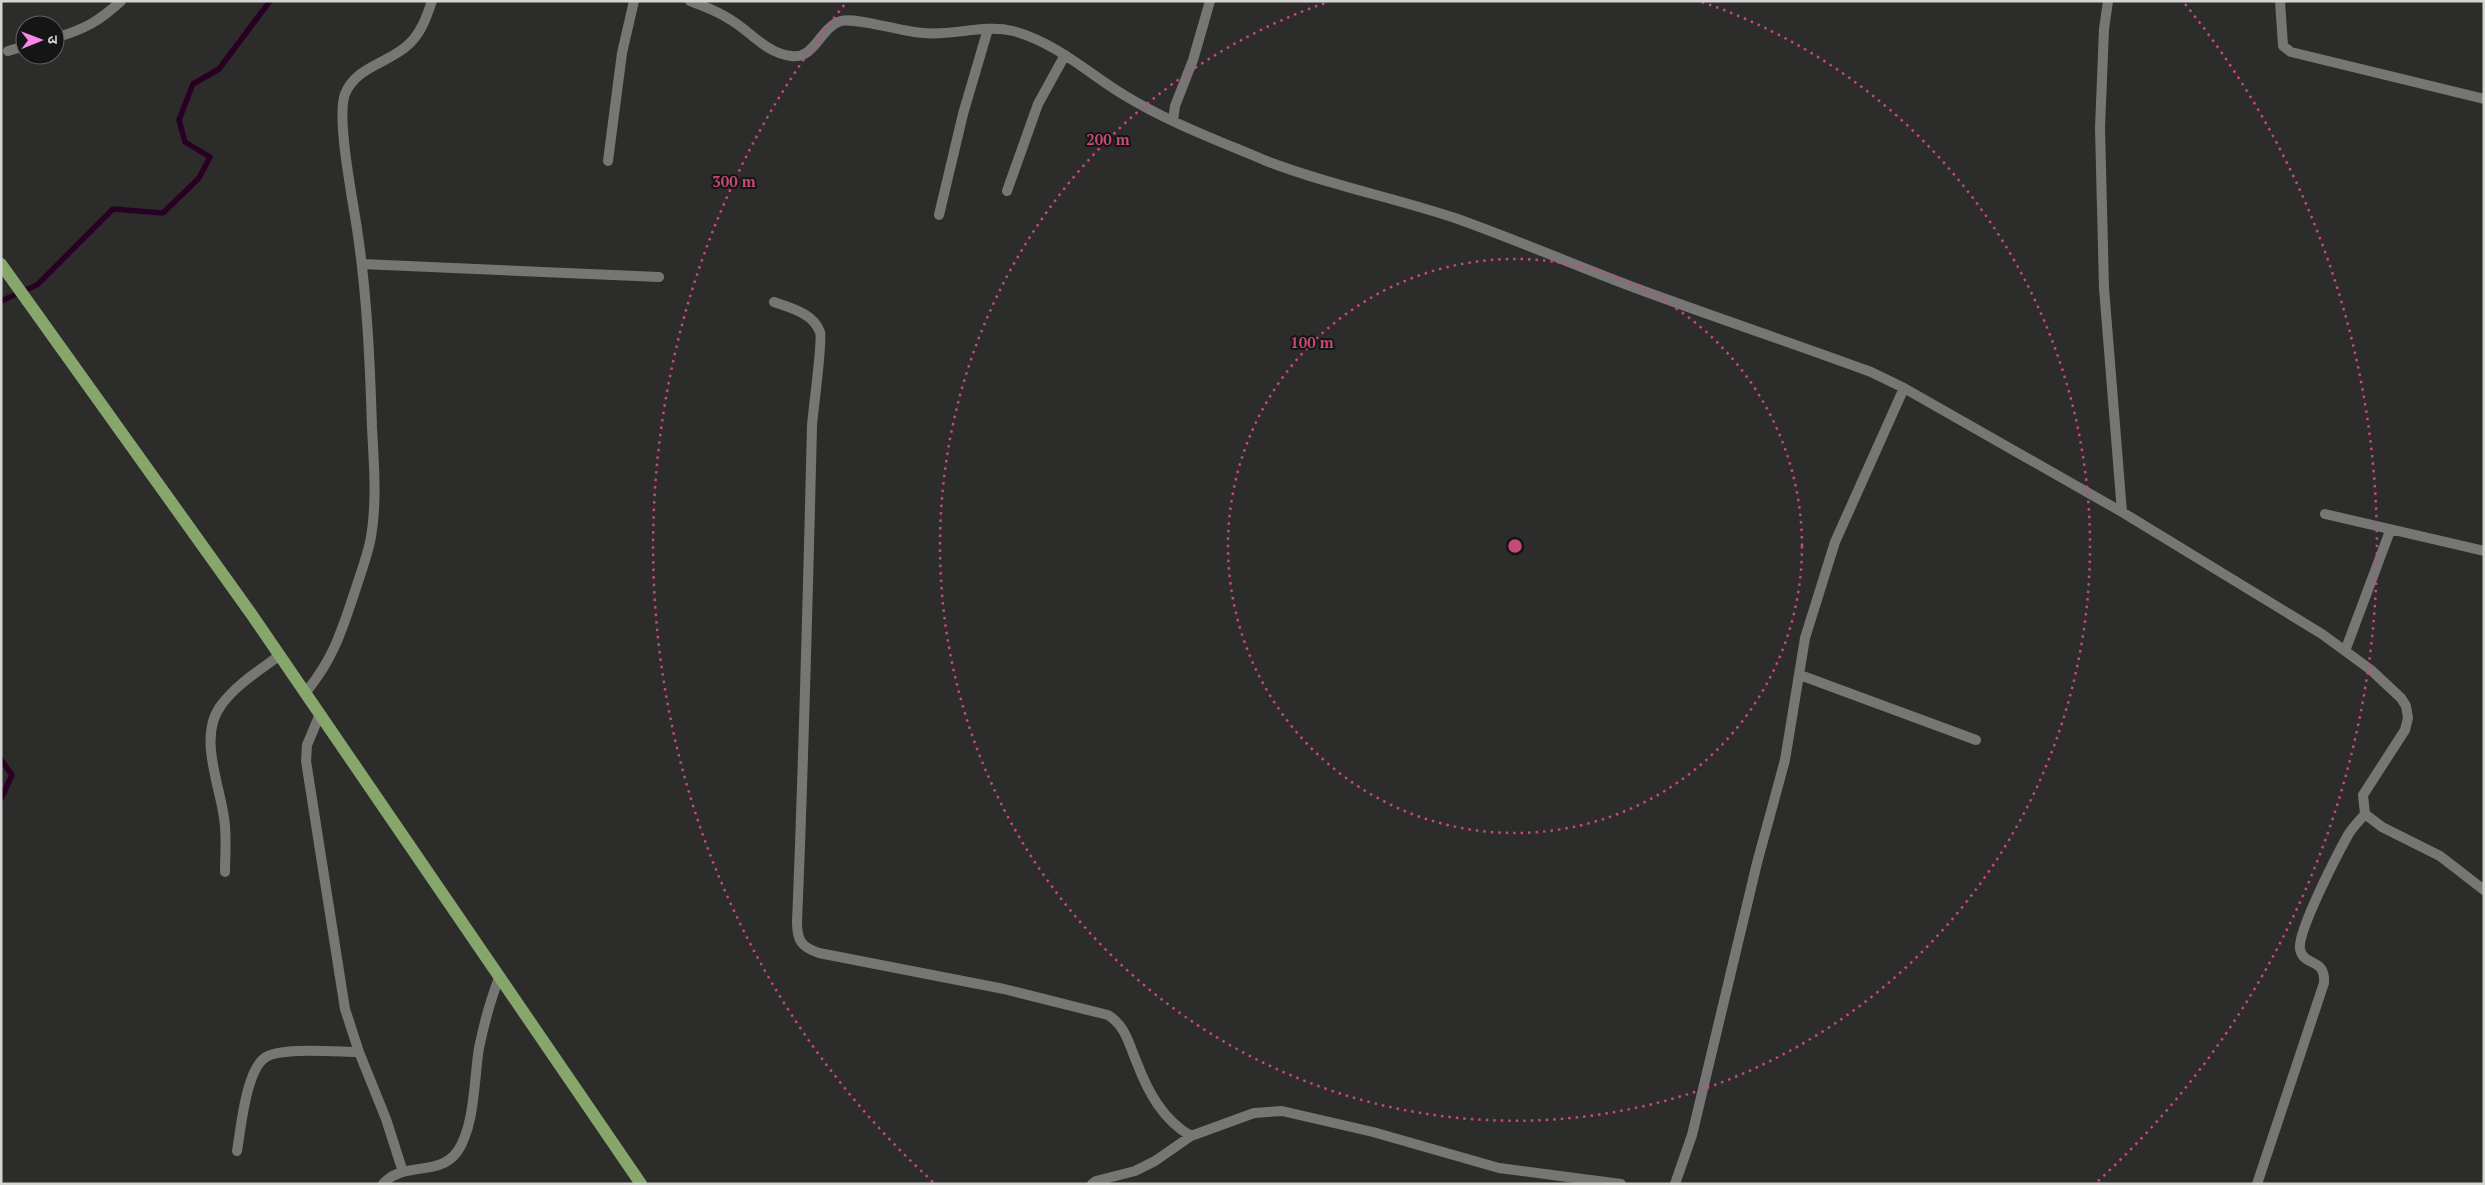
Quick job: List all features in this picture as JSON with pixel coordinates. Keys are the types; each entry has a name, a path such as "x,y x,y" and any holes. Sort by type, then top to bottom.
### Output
{"main road":[{"path":"1,264 306,692 641,1184"}],"street":[{"path":"65,35 100,21 121,1"},
{"path":"306,692 328,664 339,639 371,538 374,461 362,264 346,160 342,110 345,94 363,72 399,52 410,43 420,30 432,1"},
{"path":"608,161 622,53 634,1"},
{"path":"690,1 731,20 762,44 793,57 813,49 822,36 837,22 844,20 863,22 899,31 937,34 988,29 1009,30 1030,36 1065,55 1124,95 1173,121 1278,165 1455,218 1642,290 1862,369 1904,388 2122,512 2226,577 2278,606 2371,670 2401,698 2406,706 2408,718 2405,730 2363,795 2365,814 2348,834 2303,928 2300,950 2304,958 2320,966 2325,973 2324,983 2257,1184"},
{"path":"1173,121 1175,106 1193,60 1210,1"},
{"path":"2108,1 2104,29 2100,128 2104,288 2122,512"},
{"path":"2280,1 2283,46 2291,52 2484,99"},
{"path":"939,215 963,114 988,29"},
{"path":"8,51 15,49"},
{"path":"1007,191 1035,111 1065,55"},
{"path":"362,264 659,277"},
{"path":"774,302 798,310 814,321 821,333 813,404 798,939 808,949 819,953 1004,989 1108,1015 1120,1024 1150,1093 1163,1113 1171,1122 1191,1136"},
{"path":"1675,1184 1692,1135 1741,930 1785,760 1805,638 1835,542 1904,388"},
{"path":"2325,514 2390,531 2484,551"},
{"path":"2344,650 2390,531"},
{"path":"225,872 225,820 212,768 211,743 214,722 220,706 234,690 280,655"},
{"path":"1800,675 1976,740"},
{"path":"320,714 307,745 306,761 345,1009 359,1052 386,1119 403,1172"},
{"path":"2365,814 2382,826 2440,856 2484,890"},
{"path":"383,1184 390,1176 435,1167 448,1161 458,1151 466,1133 481,1039 499,978"},
{"path":"237,1151 252,1076 259,1063 267,1056 284,1052 359,1052"},
{"path":"1092,1184 1096,1181 1135,1171 1149,1165 1191,1136 1254,1112 1282,1112 1374,1132 1499,1168 1622,1184"}],"waterway":[{"path":"1,301 37,285 113,209 163,213 199,178 210,157 185,142 179,120 193,84 219,69 270,1"},
{"path":"1,760 12,775 1,799"}]}
